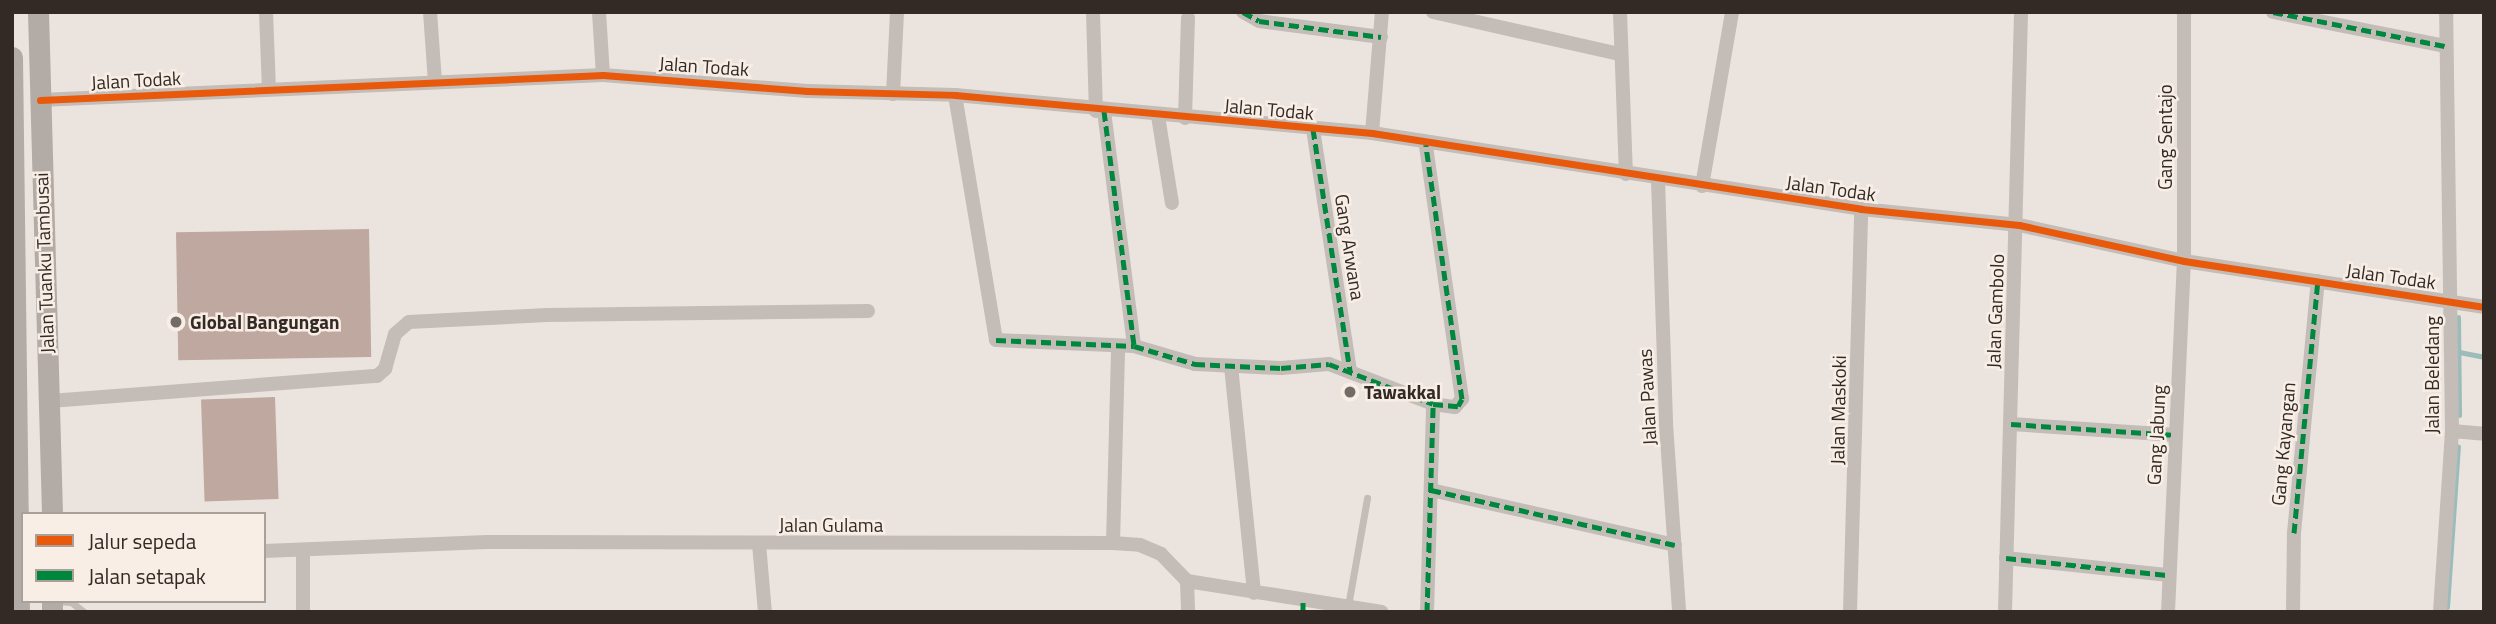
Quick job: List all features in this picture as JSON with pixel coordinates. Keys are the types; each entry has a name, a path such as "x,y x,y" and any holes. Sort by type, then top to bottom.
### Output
{"main road":[{"name":"Jalan Tuanku Tambusai","path":"38,12 52,512"},
{"name":"Jalan Tuanku Tambusai","path":"12,57 19,612"},
{"path":"16,455 51,450"}],"street":[{"path":"266,12 269,89"},
{"path":"430,12 435,81"},
{"path":"599,12 603,75"},
{"path":"893,94 897,12"},
{"path":"1093,12 1100,111 1134,346"},
{"path":"1243,12 1259,21 1381,37"},
{"path":"1371,133 1382,12"},
{"path":"1433,12 1619,54"},
{"path":"1620,12 1619,54 1626,174"},
{"path":"1702,186 1732,12"},
{"name":"Jalan Gambolo","path":"2004,612 2019,225 2021,12"},
{"name":"Gang Sentajo","path":"2184,12 2184,261"},
{"path":"2273,12 2445,46"},
{"name":"Jalan Beledang","path":"2441,612 2452,431 2446,12"},
{"path":"1185,118 1188,18"},
{"name":"Jalan Todak","path":"40,100 603,75 893,94 955,95 1100,111 1371,133 1426,145 1861,209 2019,225 2184,261 2484,307"},
{"path":"955,95 996,340 1134,346 1195,364 1329,364 1433,404 1455,407 1462,399 1426,145"},
{"path":"1158,116 1172,203"},
{"name":"Gang Arwana","path":"1312,128 1350,372"},
{"name":"Jalan Pawas","path":"1658,180 1679,612"},
{"name":"Jalan Maskoki","path":"1850,612 1861,209"},
{"name":"Gang Jabung","path":"2168,612 2184,261"},
{"name":"Gang Kayangan","path":"2293,612 2294,533 2318,281"},
{"path":"50,401 377,376 385,369 395,334 409,322 547,315 868,311"},
{"path":"1113,543 1118,347"},
{"path":"1231,366 1254,593"},
{"path":"1427,612 1433,404"},
{"path":"2011,424 2176,435"},
{"path":"2452,431 2484,434"},
{"path":"1431,490 1675,545"},
{"name":"Jalan Gulama","path":"266,551 487,542 1113,543 1140,545 1161,554 1186,581"},
{"path":"759,544 765,612"},
{"path":"303,551 303,612"},
{"path":"2006,558 2169,575"},
{"path":"1188,612 1186,581 1382,612"}],"lane":[{"path":"1348,607 1367,498"}],"building":[{"path":"369,229 371,357 178,360 176,232"},
{"path":"275,397 279,499 205,502 201,400"}],"waterway":[{"path":"2458,317 2459,415"},
{"path":"2459,352 2484,357"},
{"path":"2447,607 2458,446"}],"marked path":[{"path":"1243,12 1259,21 1381,37"},
{"path":"2273,12 2445,46"},
{"path":"1104,111 1134,346"},
{"path":"1313,129 1350,372"},
{"path":"996,340 1134,346 1195,364 1281,368 1329,364 1433,404 1458,406 1462,399 1426,145"},
{"path":"2294,533 2318,281"},
{"path":"1427,612 1433,404"},
{"path":"2011,424 2176,435"},
{"path":"1431,490 1675,545"},
{"path":"2006,558 2169,575"},
{"path":"1303,600 1303,612"}],"cycle path":[{"path":"40,100 603,75 807,91 955,95 1372,133 1861,209 2019,225 2184,261 2484,307"}],"place":[{"name":"Global Bangungan","path":"176,322"},
{"name":"Tawakkal","path":"1350,392"}]}
